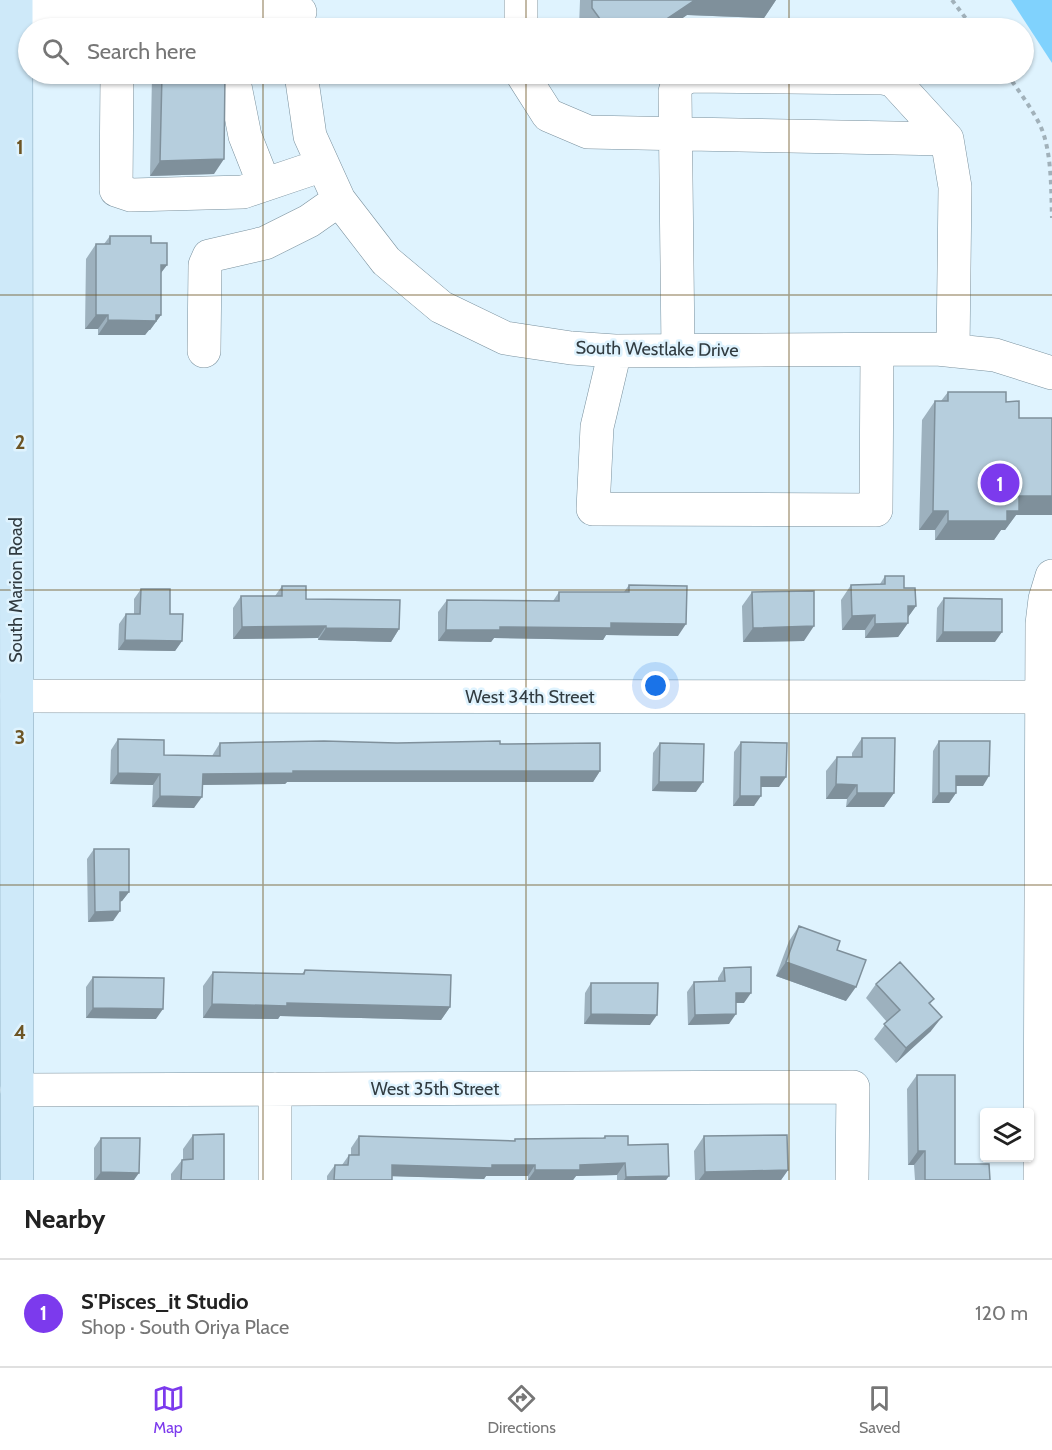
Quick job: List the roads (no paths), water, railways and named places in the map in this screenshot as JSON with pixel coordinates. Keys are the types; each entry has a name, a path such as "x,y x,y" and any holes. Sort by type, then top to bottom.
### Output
{"main road":[{"name":"South Marion Road","path":"10,8 8,431 17,696 8,853 17,1090 17,1180"}],"street":[{"path":"521,0 521,18"},
{"path":"10,8 300,14"},
{"path":"117,84 116,190 131,195 243,192 323,165"},
{"path":"234,84 245,136 264,184"},
{"name":"South Westlake Drive","path":"302,84 310,136 339,200 386,261 441,307 505,338 571,348 615,351 953,351 995,355 1052,373"},
{"path":"528,84 548,116 588,132 947,139"},
{"path":"677,84 675,92 678,350"},
{"path":"897,84 947,139 955,187 953,351"},
{"path":"204,351 205,265 209,256 265,243 309,221 339,200"},
{"path":"615,351 597,427 594,509 876,510 877,350"},
{"path":"1040,1180 1042,624 1045,598 1052,576"},
{"name":"West 34th Street","path":"17,696 1042,697"},
{"name":"West 35th Street","path":"17,1090 853,1087 852,1180"},
{"path":"275,1089 275,1180"}],"water":[{"path":"1011,0 1052,0 1052,63 1034,35 1034,18 1023,18"}],"place":[{"name":"S'Pisces_it Studio","path":"1000,483"}]}
